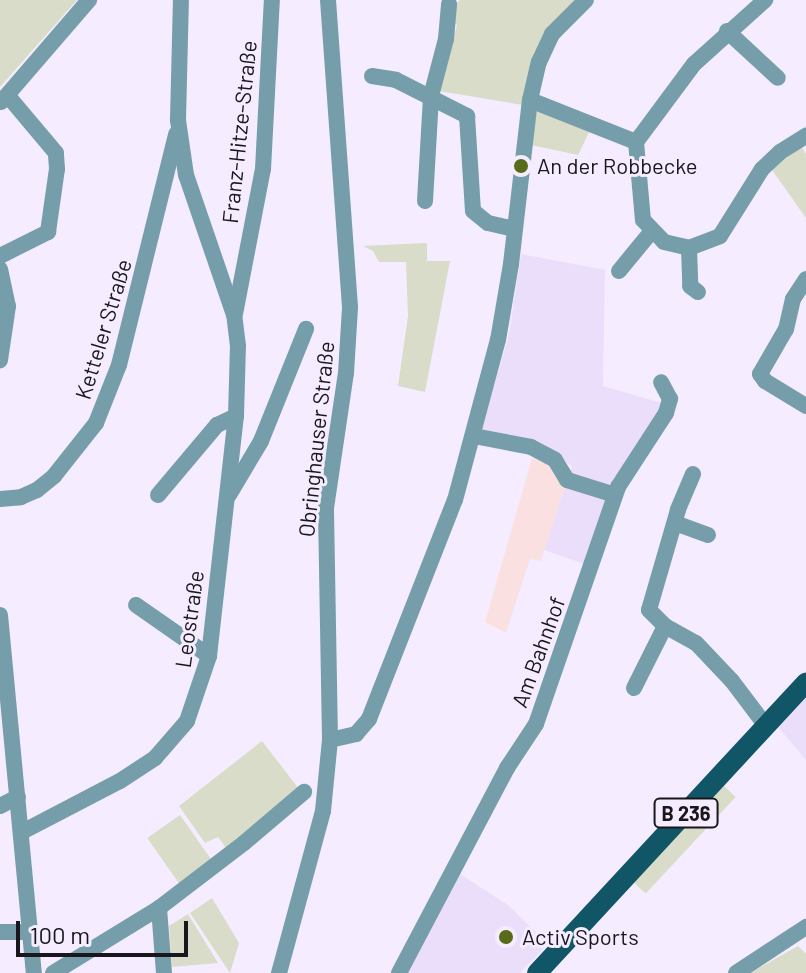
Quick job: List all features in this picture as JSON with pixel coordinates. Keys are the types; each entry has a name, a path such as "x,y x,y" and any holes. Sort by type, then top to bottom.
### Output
{"main road":[{"name":"B 236","path":"537,973 806,682"}],"street":[{"path":"0,256 48,232 57,169 56,153 4,99 89,0"},
{"name":"Leostraße","path":"22,832 120,781 164,750 187,721 209,656 229,497 239,371 234,315 186,175 178,120 181,0"},
{"name":"Franz-Hitze-Straße","path":"234,315 263,169 272,0"},
{"name":"Obringhauser Straße","path":"279,973 323,811 330,740 326,508 346,373 350,307 328,0"},
{"path":"330,740 356,734 369,719 455,500 498,340 530,100 546,43 586,0"},
{"path":"765,0 727,31 668,94 636,142 639,204 651,232 670,245 689,248 720,236 762,169 780,152 806,136"},
{"path":"425,201 431,96 446,39 449,4"},
{"path":"727,31 778,78"},
{"path":"372,76 396,80 467,116 472,205 476,216 514,229"},
{"path":"530,100 636,142"},
{"name":"Ketteler Straße","path":"0,499 21,497 37,490 54,476 96,423 119,365 178,120"},
{"path":"619,271 651,232"},
{"path":"689,248 690,286 698,292"},
{"path":"0,269 8,306 0,360"},
{"path":"806,279 793,299 786,329 760,374 765,381 806,406"},
{"path":"229,497 261,441 306,329"},
{"name":"Am Bahnhof","path":"399,973 500,780 536,724 615,495 666,413 670,399 661,382"},
{"path":"158,495 217,425 236,416"},
{"path":"474,436 531,447 555,460 567,480 615,495"},
{"path":"693,474 649,602 652,615 696,643 766,726"},
{"path":"675,523 708,535"},
{"path":"136,605 209,656"},
{"path":"0,615 3,682 22,832 34,973"},
{"path":"634,688 665,626"},
{"path":"53,973 159,908 304,792"},
{"path":"0,806 18,797"},
{"path":"159,908 164,973"},
{"path":"0,932 30,932"},
{"path":"736,973 802,936"}],"shaded area":[{"path":"521,254 605,270 603,386 665,404 587,565 544,550 572,466 546,448 480,433 509,335"},
{"path":"532,458 556,467 565,486 541,561 530,559 506,633 485,622"},
{"path":"806,696 806,760 777,726"},
{"path":"457,872 508,905 548,944 520,973 404,973"}],"green space":[{"path":"0,0 77,0 0,87"},
{"path":"460,0 577,0 550,25 531,66 523,105 439,91 457,25 454,23 455,5"},
{"path":"537,109 590,130 578,155 531,145"},
{"path":"801,146 806,154 806,218 770,167"},
{"path":"427,243 427,261 450,261 425,392 398,386 408,316 406,262 379,262 373,251 363,246"},
{"path":"262,741 299,789 228,851 218,837 205,843 179,806"},
{"path":"724,786 736,797 646,893 634,883"},
{"path":"180,815 212,861 179,884 147,838"},
{"path":"212,898 239,943 230,973 190,913"},
{"path":"188,914 218,963 172,967 169,926"},
{"path":"798,946 806,954 806,973 750,973"}],"place":[{"name":"An der Robbecke","path":"521,166"},
{"name":"Activ Sports","path":"506,937"}]}
